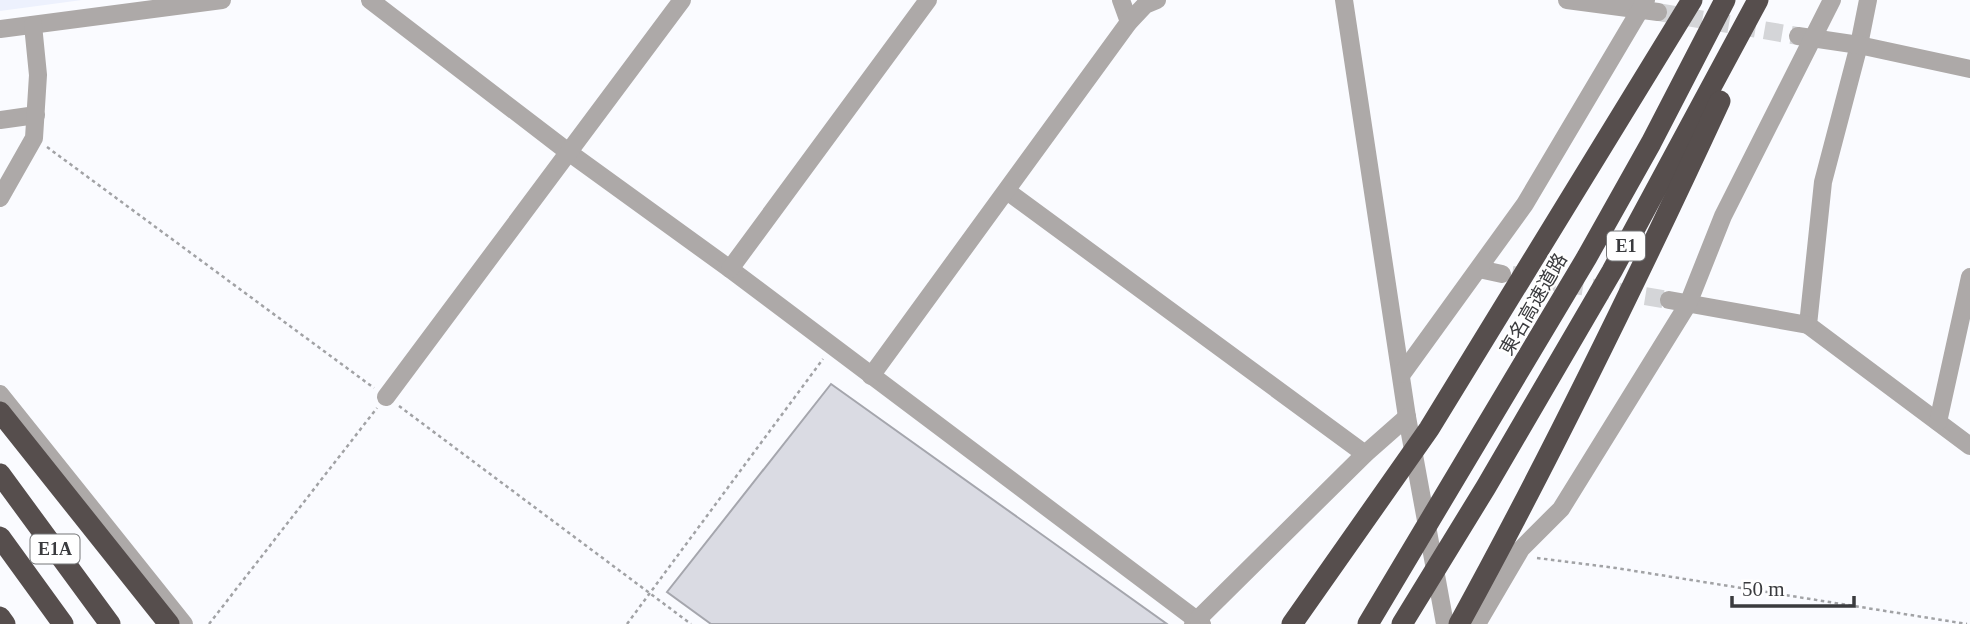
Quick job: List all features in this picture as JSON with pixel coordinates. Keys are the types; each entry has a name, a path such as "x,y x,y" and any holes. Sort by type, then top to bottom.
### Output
{"highway":[{"path":"1292,624 1429,429 1692,0"},
{"name":"東名高速道路","path":"1368,624 1651,143 1725,0"},
{"name":"E1","path":"1402,624 1486,487 1612,271 1758,0"},
{"path":"1459,624 1523,506 1644,266 1766,0"},
{"path":"0,412 167,622"},
{"name":"E1A","path":"0,474 110,624"},
{"name":"E1A","path":"0,537 63,624"},
{"path":"1286,624 1322,583"},
{"path":"0,617 5,624"}],"street":[{"path":"0,29 222,0"},
{"path":"370,0 1197,623 1365,454 1408,417"},
{"path":"386,397 682,0"},
{"path":"730,269 928,0"},
{"path":"1121,0 1129,22"},
{"path":"871,376 1129,22 1145,5 1157,0"},
{"path":"1343,0 1408,417 1445,624"},
{"path":"1402,374 1525,204 1648,7 1567,0"},
{"path":"1477,624 1521,549 1561,509 1688,304 1723,216 1805,38 1832,0"},
{"path":"1808,325 1823,182 1868,0"},
{"path":"0,198 34,138 38,75 33,25"},
{"path":"1805,38 1859,45 1970,69"},
{"path":"0,120 36,115"},
{"path":"1007,191 1365,454"},
{"path":"1479,269 1502,274"},
{"path":"1938,422 1970,277"},
{"path":"1669,299 1808,325 1970,446"},
{"path":"0,394 184,624"}],"path":[{"path":"34,138 691,624"},
{"path":"627,624 832,347"},
{"path":"209,624 386,397"},
{"path":"1517,556 1616,568 1967,624"}],"shaded area":[{"path":"0,0 82,0 0,11"}],"building":[{"path":"831,384 1167,624 711,624 667,592"}],"tunnel":[{"path":"1658,12 1798,36"},
{"path":"1512,275 1669,300"}]}
